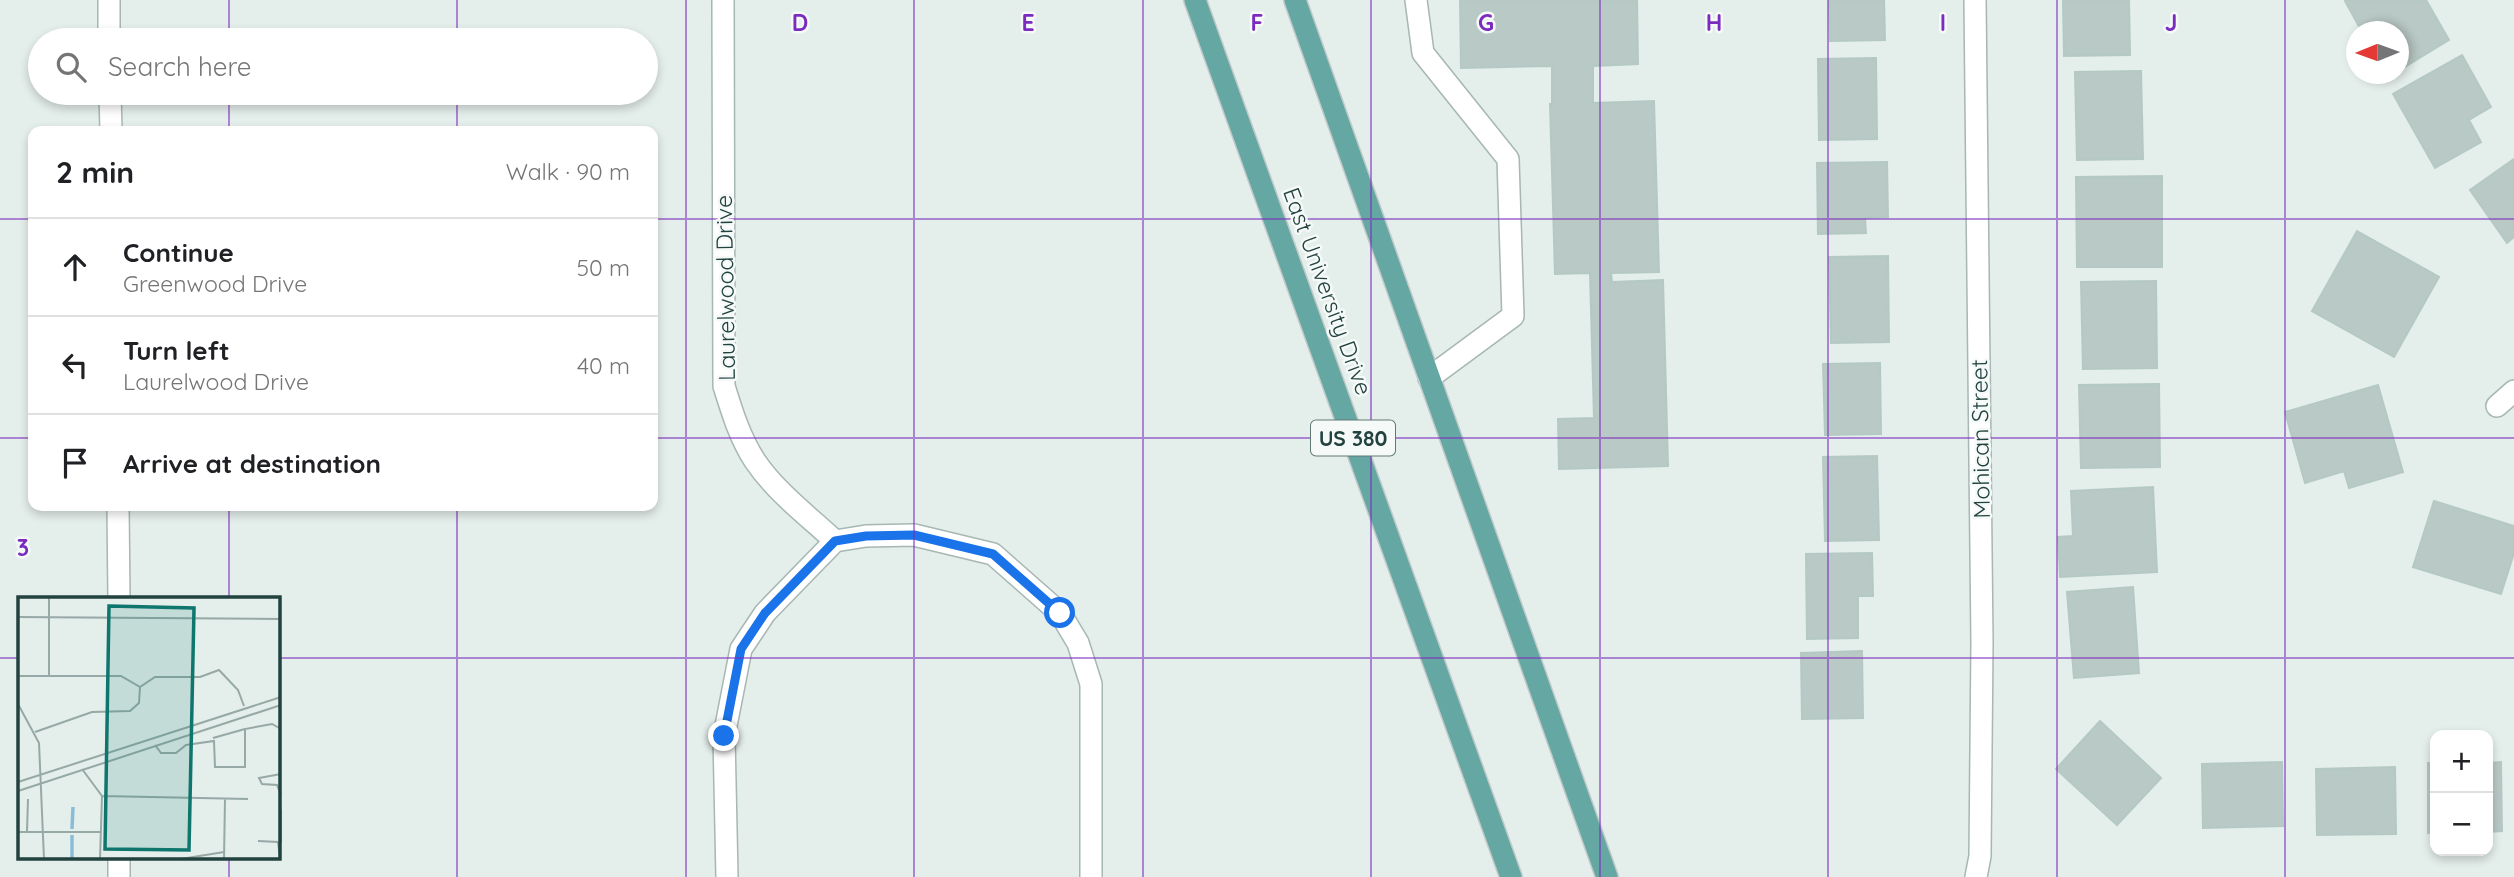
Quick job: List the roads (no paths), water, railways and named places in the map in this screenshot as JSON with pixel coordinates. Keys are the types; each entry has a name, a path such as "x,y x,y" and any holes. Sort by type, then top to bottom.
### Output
{"main road":[{"name":"East University Drive","path":"1195,0 1511,877"},
{"path":"1294,0 1607,877"}],"street":[{"path":"109,0 109,28"},
{"name":"Laurelwood Drive","path":"723,0 724,386 737,426 756,462 786,496 835,541"},
{"path":"1416,0 1423,53 1507,159 1513,316 1429,378"},
{"name":"Mohican Street","path":"1975,0 1982,629 1980,856 1976,877"},
{"path":"110,105 111,126"},
{"path":"2497,406 2514,391"},
{"path":"118,511 119,597"},
{"path":"727,877 724,736 741,649 765,613 835,541 866,536 914,535 993,554 1060,613 1078,643 1091,684 1091,877"}]}
